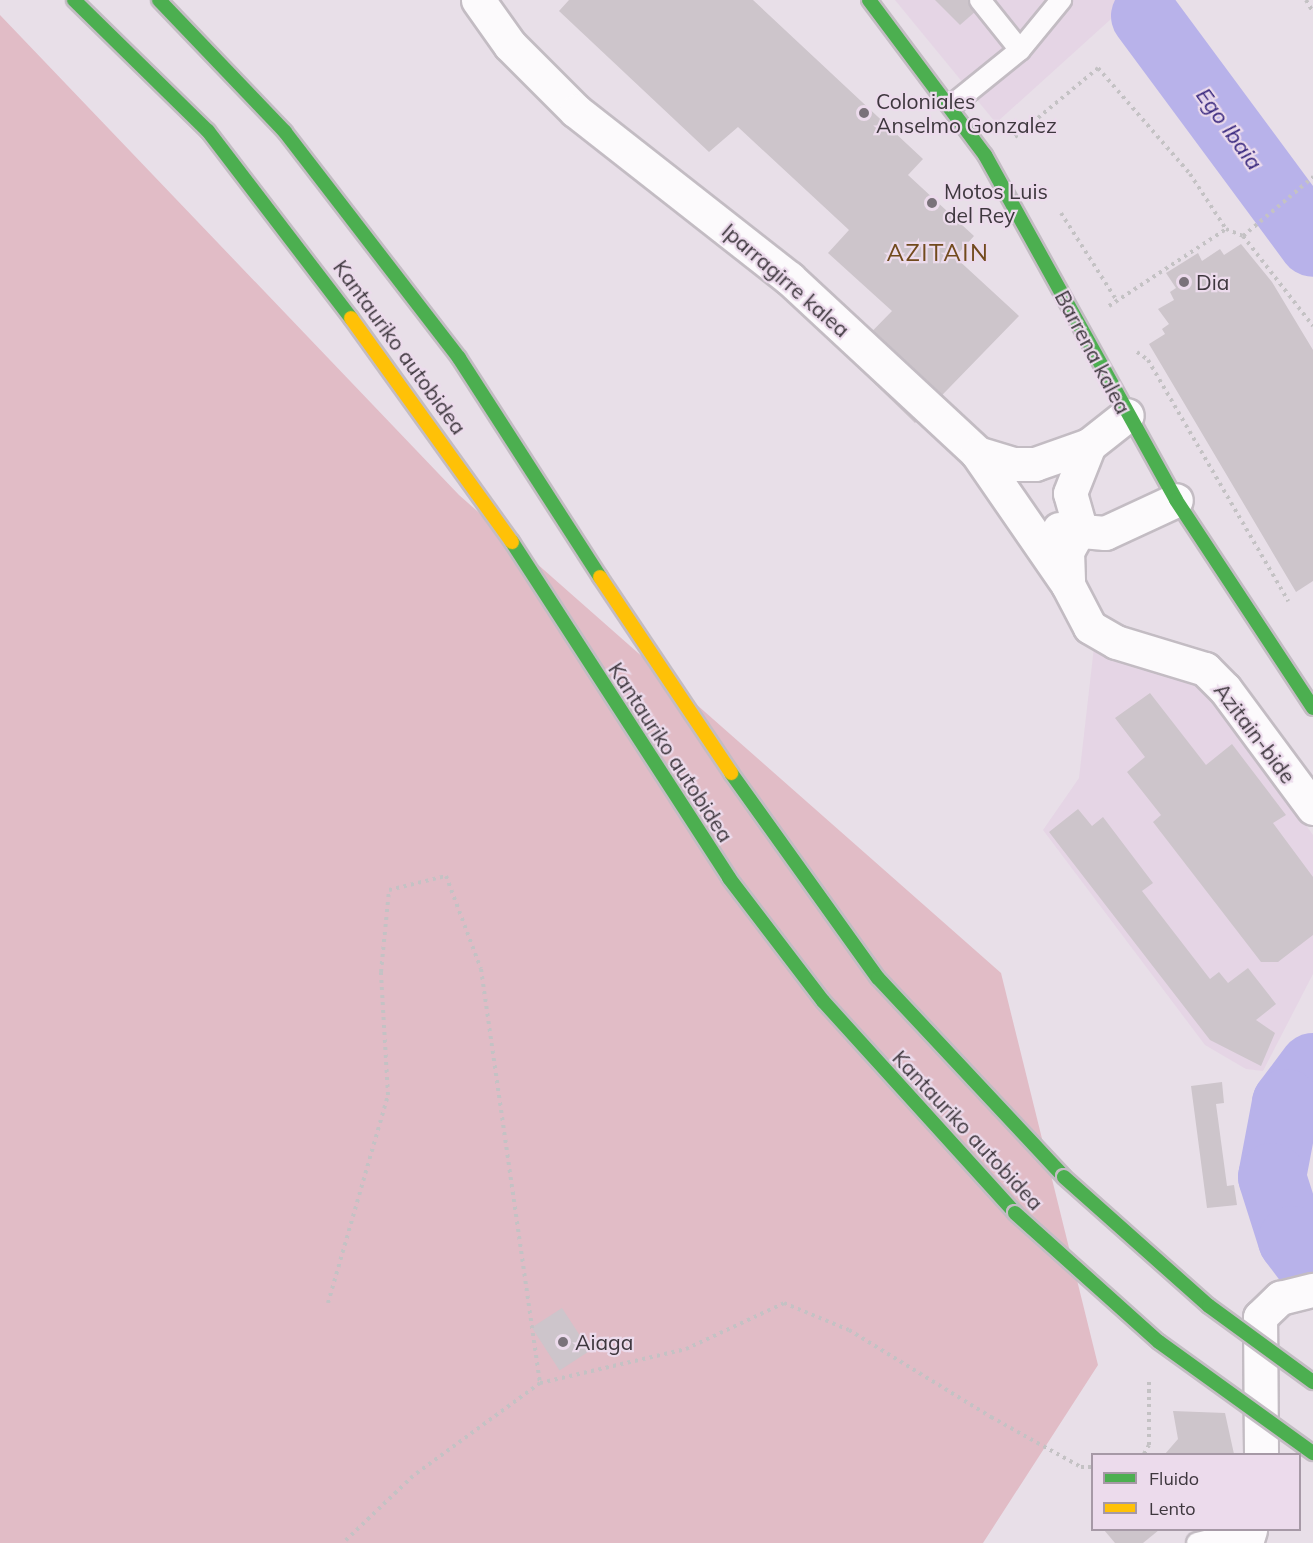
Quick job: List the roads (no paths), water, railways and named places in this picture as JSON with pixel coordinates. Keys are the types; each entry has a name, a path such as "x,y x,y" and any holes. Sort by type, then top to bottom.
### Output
{"main road":[{"name":"Kantauriko autobidea","path":"74,0 208,131 318,269 497,519 729,878 823,1001 935,1131 1015,1213 1159,1342 1245,1408 1313,1453"},
{"name":"Kantauriko autobidea","path":"159,0 285,132 459,358 686,711 878,978 1064,1177 1209,1306 1313,1382"},
{"name":"Barrena kalea","path":"869,0 952,105 984,155 1176,500 1313,708"}],"street":[{"name":"Iparragirre kalea","path":"478,0 510,45 576,111 789,278 977,453 1068,585"},
{"path":"1013,464 1059,459 1089,445 1127,415"},
{"path":"1080,528 1070,493 1089,445"},
{"path":"977,453 1013,464 1070,493"},
{"path":"1020,516 1057,529 1080,528 1105,533 1176,500"},
{"name":"Azitain-bide","path":"1080,528 1067,551 1068,585 1090,627 1127,645 1205,669 1226,689 1313,808"},
{"path":"1261,1453 1260,1317 1280,1298 1308,1290"}],"lane":[{"path":"980,0 1020,50"},
{"path":"952,105 1020,50 1061,0"},
{"path":"1197,1543 1249,1534"}],"waterway":[{"name":"Ego Ibaia","path":"1145,16 1313,243"},
{"name":"Ego Ibaia","path":"1313,1067 1286,1103 1272,1177 1292,1240 1313,1268"}],"place":[{"name":"Coloniales Anselmo Gonzalez","path":"864,113"},
{"name":"Motos Luis del Rey","path":"932,203"},
{"name":"Dia","path":"1184,282"},
{"name":"Aiaga","path":"563,1342"}],"district":[{"name":"AZITAIN","path":"938,253"}]}
